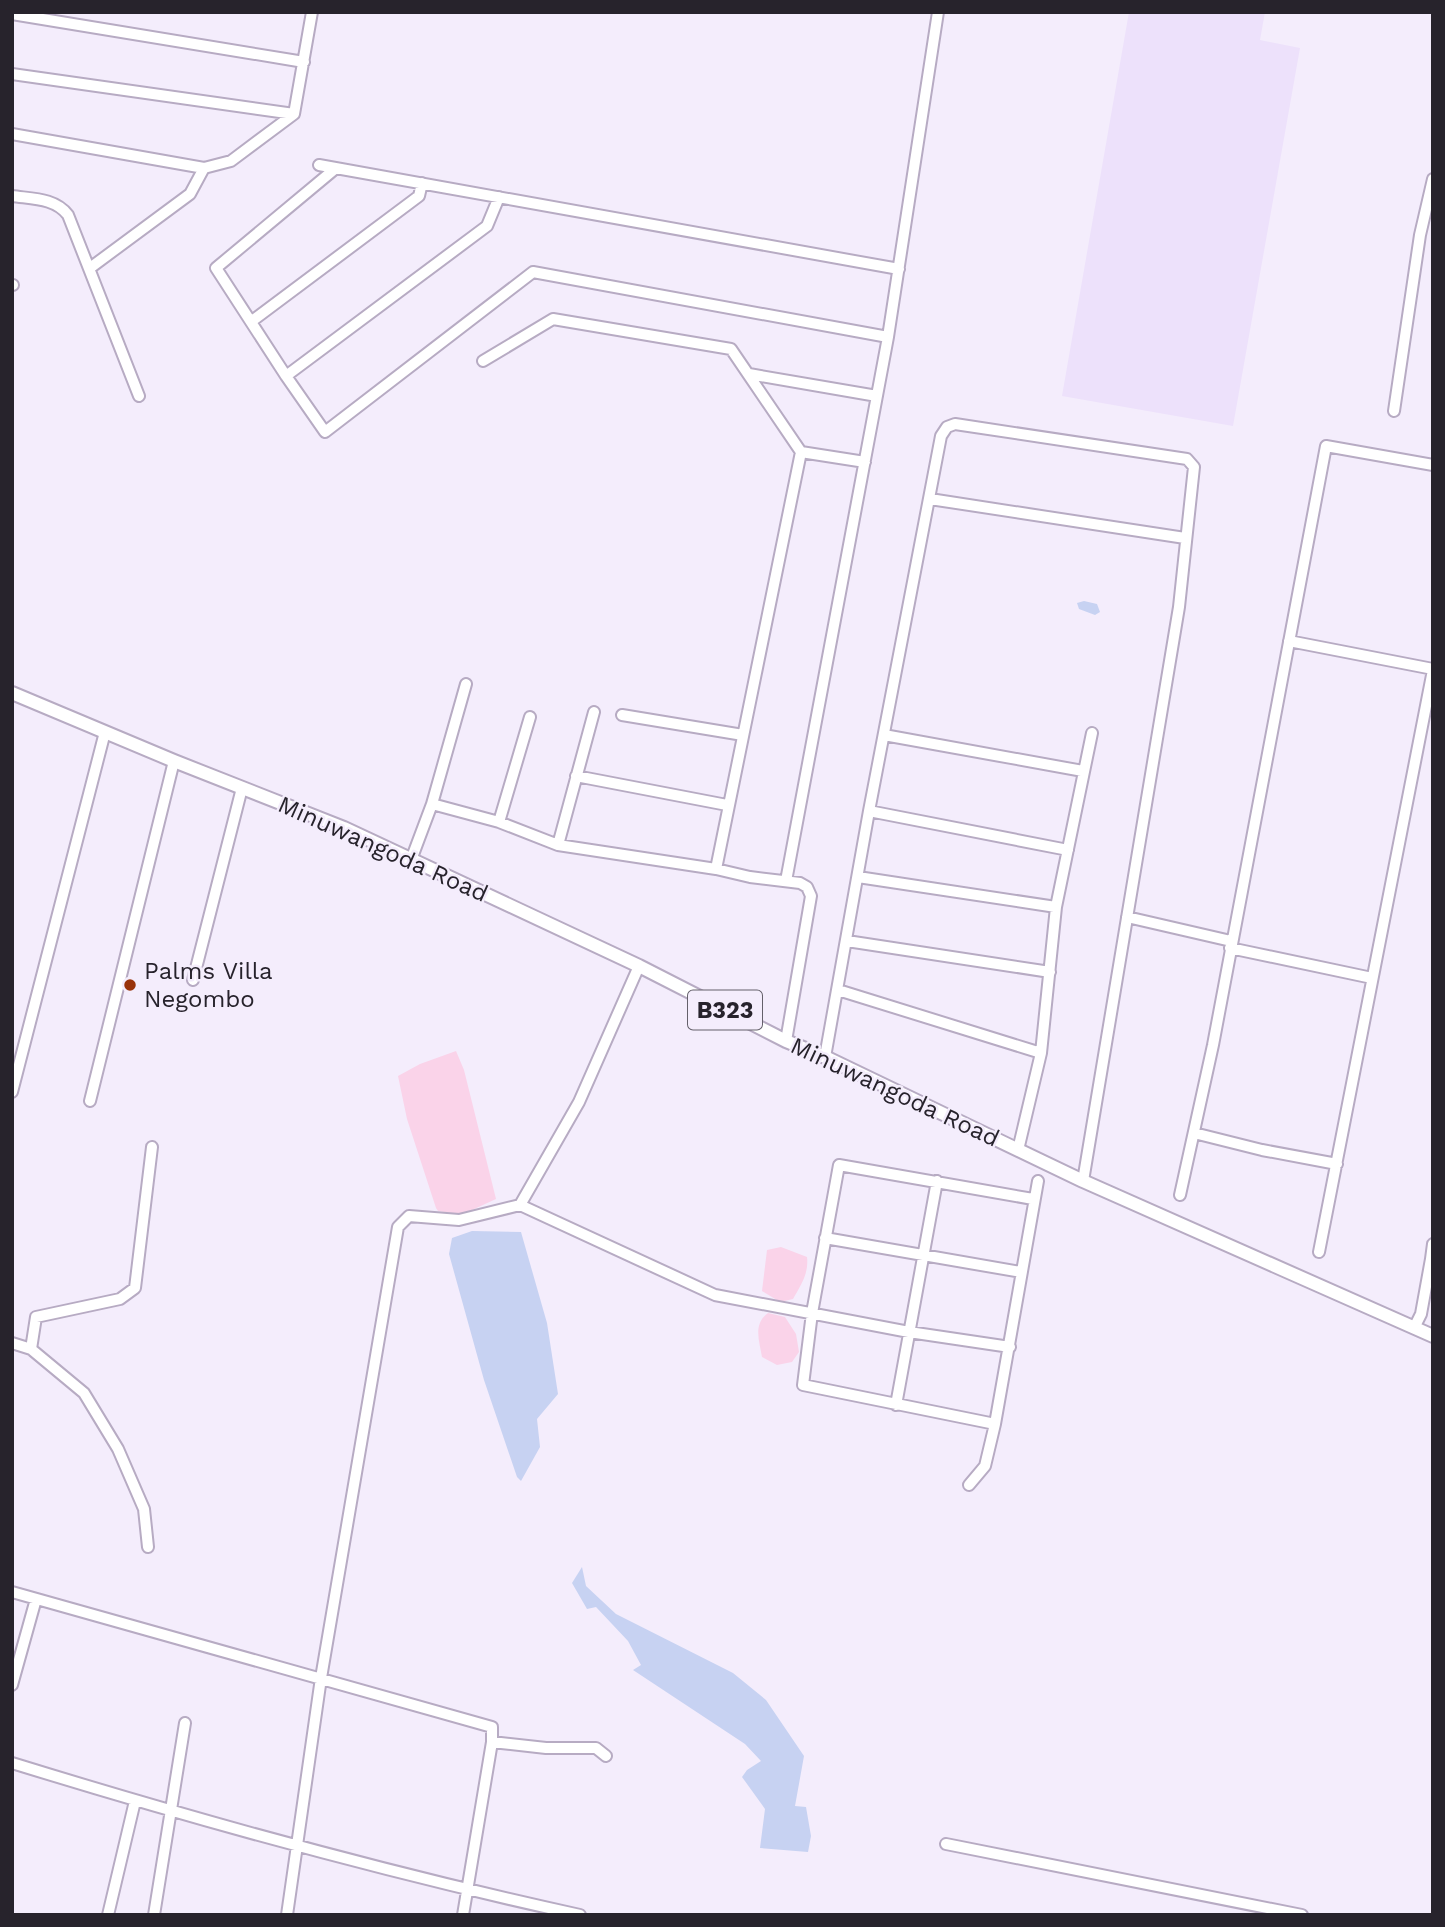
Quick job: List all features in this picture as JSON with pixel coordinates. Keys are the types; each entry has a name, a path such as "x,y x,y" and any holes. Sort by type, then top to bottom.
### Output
{"main road":[{"name":"Minuwangoda Road","path":"12,692 174,761 344,828 639,966 786,1041 825,1057 1083,1181 1433,1336"}],"street":[{"path":"12,134 204,168 231,161 294,114 312,12"},
{"path":"786,881 888,337 938,12"},
{"path":"12,14 304,62"},
{"path":"12,75 294,114"},
{"path":"319,165 899,269"},
{"path":"90,268 190,194 204,168"},
{"path":"335,168 216,268 325,432 533,272 888,337"},
{"path":"1394,411 1420,235 1433,179"},
{"path":"252,321 419,196 422,184"},
{"path":"12,196 51,202 61,206 68,215 139,396"},
{"path":"286,376 487,226 499,197"},
{"path":"483,361 553,319 732,349 801,452 716,869"},
{"path":"748,374 877,396"},
{"path":"825,1057 904,622 941,436 947,427 955,424 1187,458 1194,467 1180,607 1083,1181"},
{"path":"1180,1195 1326,446 1433,465"},
{"path":"801,452 865,462"},
{"path":"930,499 1185,538"},
{"path":"1289,641 1433,669 1318,1252"},
{"path":"411,860 432,804 466,684"},
{"path":"558,845 594,712"},
{"path":"622,715 743,735"},
{"path":"499,822 530,717"},
{"path":"12,1092 105,732"},
{"path":"1018,1150 1041,1053 1055,907 1092,733"},
{"path":"884,735 1083,771"},
{"path":"90,1101 174,761"},
{"path":"576,776 727,805"},
{"path":"193,981 242,788"},
{"path":"432,804 499,822 558,845 800,883 807,887 810,896 786,1041"},
{"path":"869,811 1068,850"},
{"path":"858,877 1055,907"},
{"path":"1127,918 1372,978"},
{"path":"847,941 1050,972"},
{"path":"520,1205 579,1102 639,966"},
{"path":"838,990 1041,1053"},
{"path":"1194,1133 1337,1164"},
{"path":"31,1349 36,1317 120,1299 135,1289 152,1147"},
{"path":"995,1424 803,1385 825,1237 839,1165 1034,1199"},
{"path":"897,1405 937,1181"},
{"path":"969,1485 985,1466 995,1424 1038,1181"},
{"path":"286,1915 321,1678 398,1227 409,1216 459,1220 520,1205 715,1295 909,1332 1010,1347"},
{"path":"825,1237 1021,1272"},
{"path":"1414,1328 1421,1314 1433,1244"},
{"path":"12,1343 31,1349 84,1393 118,1449 144,1509 148,1548"},
{"path":"12,1592 492,1727 492,1742 463,1915"},
{"path":"12,1685 36,1599"},
{"path":"154,1915 185,1723"},
{"path":"492,1742 546,1748 596,1748 606,1756"},
{"path":"12,1763 171,1812 298,1847 467,1890 580,1915"},
{"path":"108,1915 135,1801"},
{"path":"946,1844 1302,1915"}],"shaded area":[{"path":"1129,12 1265,12 1260,40 1300,48 1233,426 1062,396"},
{"path":"456,1051 464,1070 496,1199 472,1210 468,1216 438,1211 436,1208 407,1119 398,1076 420,1064"},
{"path":"781,1247 807,1257 807,1268 793,1299 780,1302 762,1291 767,1250"},
{"path":"768,1313 785,1317 796,1334 799,1352 792,1362 777,1365 762,1357 759,1327"}],"water":[{"path":"1084,601 1097,604 1100,612 1095,615 1079,609 1077,603"},
{"path":"472,1231 521,1232 547,1323 558,1394 537,1419 540,1447 521,1481 517,1477 484,1380 449,1254 452,1238"},
{"path":"582,1567 586,1586 616,1614 733,1673 766,1700 804,1756 795,1806 806,1807 811,1836 808,1852 760,1848 765,1809 742,1777 747,1770 761,1761 745,1744 633,1670 641,1665 628,1641 596,1607 587,1609 572,1583"}],"place":[{"name":"Palms Villa Negombo","path":"130,985"}]}
